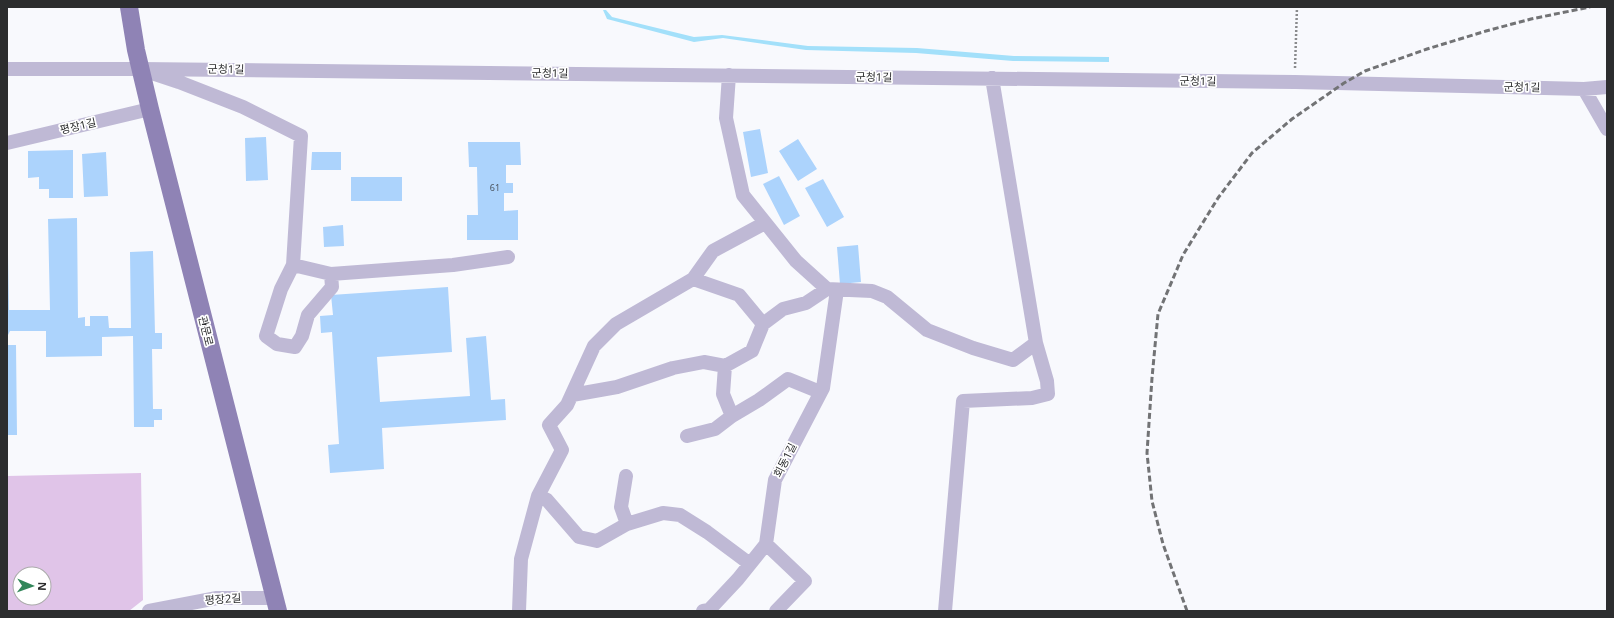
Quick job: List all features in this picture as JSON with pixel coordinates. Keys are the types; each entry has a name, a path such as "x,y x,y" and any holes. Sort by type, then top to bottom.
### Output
{"main road":[{"name":"관문로","path":"129,7 140,68 276,604"}],"street":[{"name":"군청1길","path":"7,68 140,68 992,78 1607,88"},
{"path":"140,68 243,107 300,136 293,264 281,289 266,336 277,344 295,347 302,336 308,315 332,287 331,274"},
{"path":"729,75 726,118 743,195 796,261 832,289"},
{"path":"945,611 963,401 1032,398 1048,394 1047,381 1036,343 992,78"},
{"path":"1584,88 1607,129"},
{"name":"평장1길","path":"7,142 150,108"},
{"path":"519,611 521,559 538,496 562,450 549,425 567,405 594,346 616,324 693,279 713,251 765,223"},
{"path":"293,264 331,274 453,265 508,257"},
{"path":"693,279 739,295 764,324"},
{"path":"572,395 617,387 673,368 704,362 725,366 752,351 764,324 783,309 806,303 832,289 872,291 887,297 927,330 973,348 1013,360 1036,343"},
{"name":"회동1길","path":"766,544 775,480 823,388 832,289"},
{"path":"725,366 723,394 732,416"},
{"path":"687,436 715,429 732,416 760,400 788,379 820,392"},
{"path":"626,476 622,507 627,524"},
{"path":"538,496 547,500 579,537 597,541 627,524 662,513 680,515 707,532 750,564"},
{"path":"703,611 709,610 766,544 805,581 776,611"},
{"name":"평장2길","path":"149,611 217,598 276,604"}],"path":[{"path":"1295,82 1297,7"}],"shaded area":[{"path":"141,473 143,600 129,611 7,611 7,476"}],"water":[{"path":"603,10 606,10 612,17 694,37 722,35 808,46 917,48 1014,56 1109,57 1109,62 1013,61 916,53 806,50 723,38 694,42 607,19"}],"building":[{"path":"760,129 768,173 751,177 743,132"},
{"path":"266,137 268,180 246,181 245,138"},
{"path":"798,139 817,169 798,181 779,151"},
{"path":"468,142 520,142 521,165 506,165 506,183 513,183 513,193 504,193 504,211 518,210 518,240 467,240 467,215 478,215 477,167 469,167"},
{"path":"73,150 73,198 49,198 49,189 39,189 39,177 28,178 28,151"},
{"path":"106,152 108,196 84,197 82,154"},
{"path":"312,152 341,152 341,170 311,170"},
{"path":"779,176 800,216 784,225 763,184"},
{"path":"351,177 402,177 402,201 351,201"},
{"path":"823,179 844,217 827,227 805,188"},
{"path":"77,218 78,318 85,317 85,326 90,326 90,316 108,316 109,328 131,328 130,252 153,251 155,333 162,333 162,349 152,349 153,409 162,409 162,420 154,420 154,427 134,427 133,336 102,337 102,356 46,357 46,331 10,331 7,337 7,254 9,310 50,310 48,219"},
{"path":"343,225 344,246 324,247 323,227"},
{"path":"858,245 861,282 840,284 837,247"},
{"path":"448,287 452,352 377,357 380,402 470,396 466,338 486,336 491,400 505,399 506,420 382,428 384,469 330,473 328,445 339,444 332,332 321,333 320,316 333,315 331,295"},
{"path":"7,345 16,345 17,435 7,435"}],"railway":[{"path":"1187,611 1163,544 1152,501 1147,453 1152,378 1158,314 1183,255 1218,198 1252,153 1292,119 1344,83 1365,71 1427,49 1486,31 1531,19 1590,7"}]}
